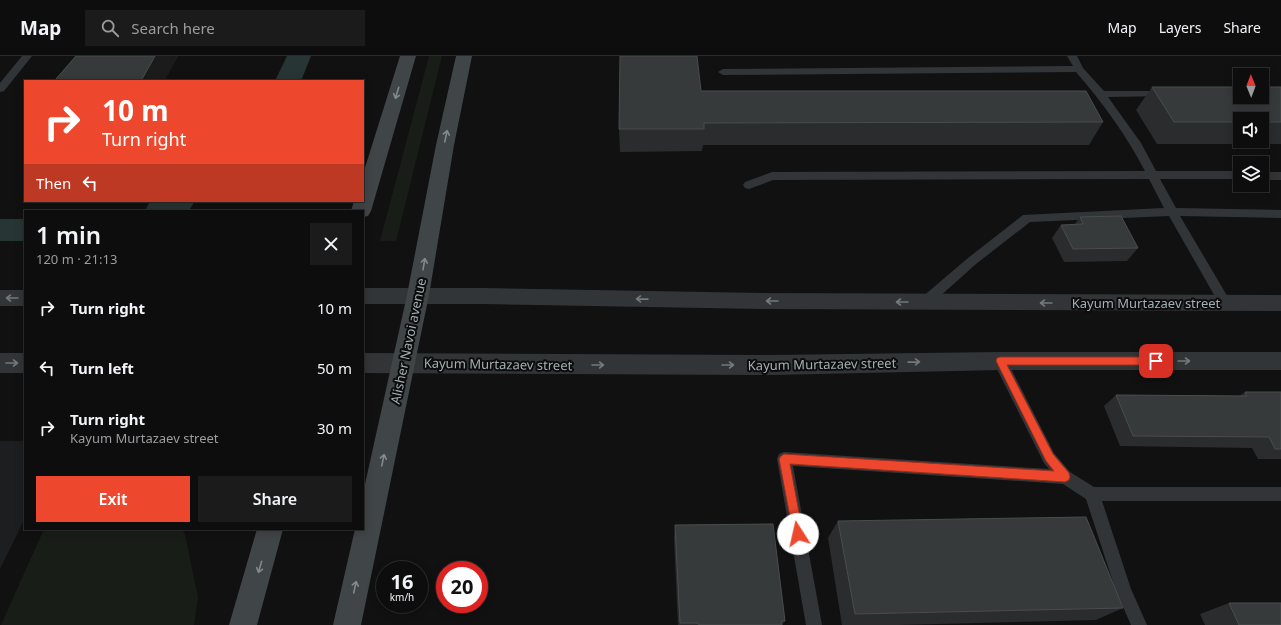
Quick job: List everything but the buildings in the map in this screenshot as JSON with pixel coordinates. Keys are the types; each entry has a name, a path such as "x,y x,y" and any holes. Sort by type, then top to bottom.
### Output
{"main road":[{"path":"364,201 408,56"},
{"name":"Alisher Navoi avenue","path":"346,625 418,295 445,144 464,56"},
{"path":"244,625 270,530"}],"street":[{"name":"Kayum Murtazaev street","path":"364,296 418,295 925,302 1281,303"},
{"path":"0,298 24,298"},
{"name":"Kayum Murtazaev street","path":"364,363 732,365 1000,361 1281,361"},
{"path":"0,363 24,363"}],"lane":[{"path":"0,89 27,56"},
{"path":"1072,56 1079,69 1101,94 1137,146 1172,212 1225,303"},
{"path":"722,72 1079,69"},
{"path":"1101,94 1178,93"},
{"path":"749,186 772,176 1233,176"},
{"path":"1269,176 1281,176"},
{"path":"925,302 972,261 1027,218 1127,216 1172,212 1281,214"},
{"path":"1000,361 1049,458 1065,477 1092,494 1281,494"},
{"path":"814,625 784,459 1065,477"},
{"path":"1092,494 1124,591 1140,625"}],"shaded area":[{"path":"429,56 442,56 396,241 380,241"},
{"path":"0,441 24,441 24,520 0,569"},
{"path":"44,530 182,530 185,535 198,597 194,625 1,625"}],"waterway":[{"path":"288,80 299,56"},
{"path":"162,210 178,202"},
{"path":"0,230 24,230"}],"route":[{"path":"798,534 784,459 1065,477 1049,458 1000,361 1156,361"}]}
